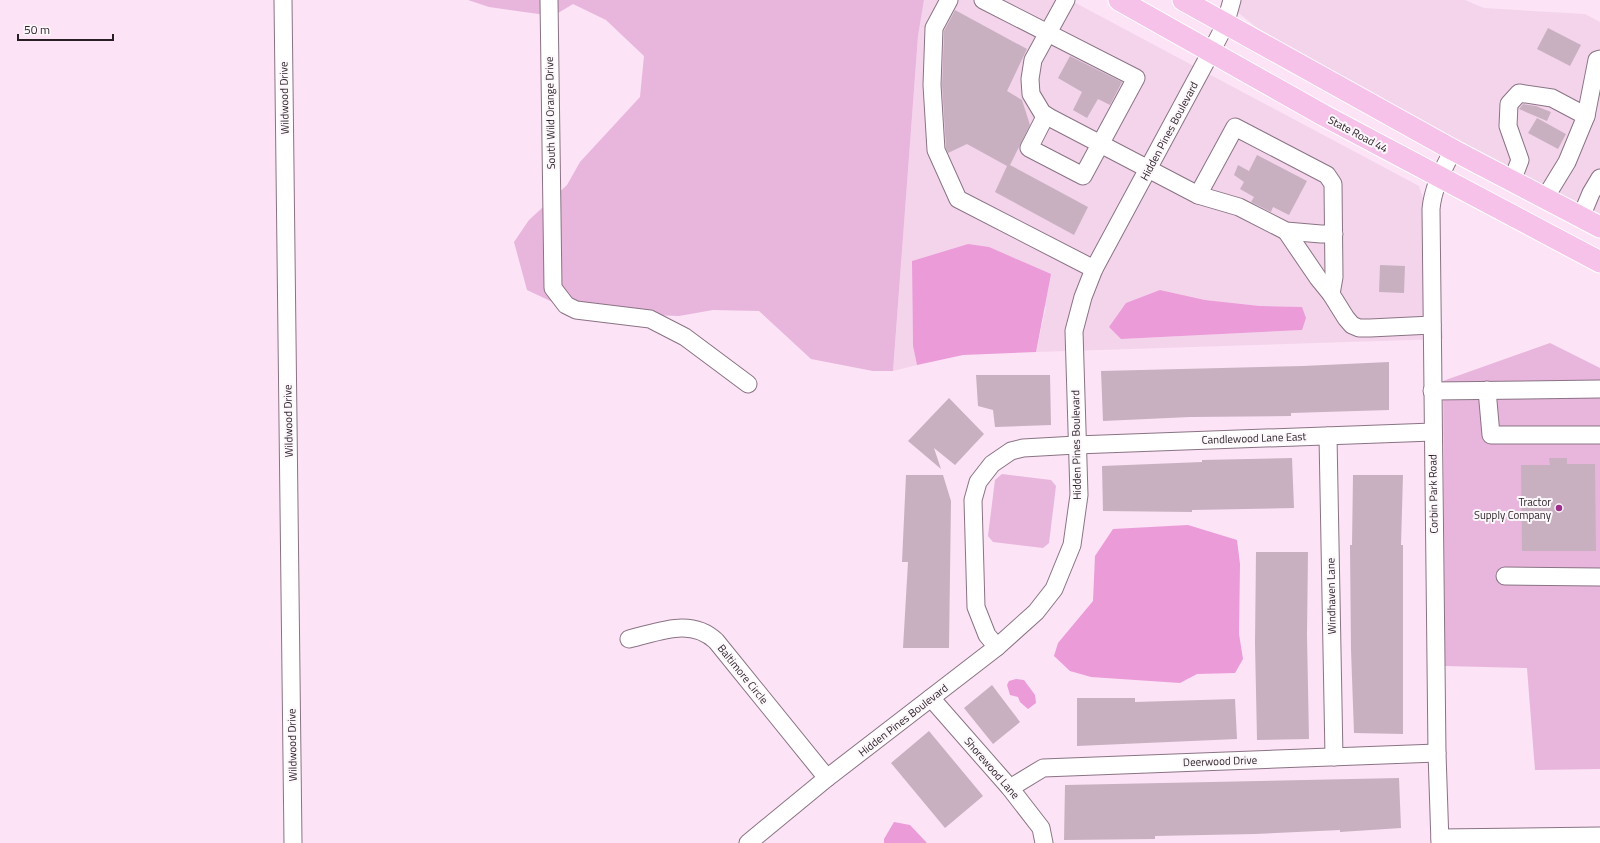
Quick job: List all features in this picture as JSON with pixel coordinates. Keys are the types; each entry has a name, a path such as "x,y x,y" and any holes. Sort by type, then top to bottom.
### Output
{"main road":[{"name":"State Road 44","path":"1119,0 1438,178 1600,262"},
{"path":"1183,0 1225,25 1453,150 1600,227"}],"street":[{"name":"Wildwood Drive","path":"283,0 293,843"},
{"name":"South Wild Orange Drive","path":"549,0 553,288 566,305 576,310 650,319 685,337 748,384"},
{"path":"949,0 934,28 932,85 936,150 958,198 1094,269"},
{"path":"983,0 1136,78 1083,176 1028,148 1046,115"},
{"path":"1066,0 1033,60 1030,80 1031,94 1043,114 1198,195 1239,207 1286,231 1334,234"},
{"name":"Hidden Pines Boulevard","path":"748,843 827,778 997,647 1036,612 1054,589 1072,545 1079,495 1076,445 1074,331 1083,297 1094,269 1225,25 1232,0"},
{"path":"1545,198 1567,162 1586,116 1597,60 1600,59"},
{"path":"1512,181 1520,160 1508,126 1509,104 1519,93 1552,98 1586,116"},
{"path":"1198,195 1235,127 1317,169 1330,179 1333,184 1334,277 1332,294"},
{"name":"Corbin Park Road","path":"1440,840 1437,753 1431,210 1432,195 1438,178 1453,150"},
{"path":"1581,217 1591,193 1600,178"},
{"path":"1286,231 1318,278 1332,294 1346,318 1352,325 1359,328 1432,325"},
{"path":"1432,391 1600,389"},
{"path":"1487,390 1491,435 1600,435"},
{"name":"Candlewood Lane East","path":"997,647 987,635 976,607 973,500 978,482 992,464 1011,451 1023,448 1076,445 1433,432"},
{"name":"Windhaven Lane","path":"1328,436 1334,757"},
{"path":"1505,576 1600,577"},
{"name":"Baltimore Circle","path":"629,640 681,627 708,633 827,778"},
{"name":"Shorewood Lane","path":"931,698 1010,788 1041,828 1044,843"},
{"name":"Deerwood Drive","path":"1010,788 1042,768 1437,753"},
{"path":"1440,840 1596,838"}],"shaded area":[{"path":"468,0 924,0 918,36 893,371 873,371 811,359 759,311 713,310 679,316 597,313 561,306 527,290 514,242 529,220 567,185 580,162 640,97 644,56 606,20 573,4 553,16 489,7"},
{"path":"924,0 1070,0 1419,186 1433,230 1443,339 1036,352 1046,306 968,244 912,261 913,346 917,365 893,371 918,36","holes":["1160,290 1205,300 1260,306 1302,307 1302,330 1121,339 1109,327"]},
{"path":"1239,0 1465,0 1484,8 1585,14 1600,22 1600,215 1281,47 1236,11"},
{"path":"968,244 989,247 1051,274 1036,352 963,355 917,365 913,346 912,261"},
{"path":"1160,290 1205,300 1260,306 1302,307 1306,318 1302,330 1121,339 1109,327 1126,303"},
{"path":"1550,343 1600,368 1600,769 1535,770 1527,668 1445,666 1443,381"},
{"path":"1002,474 1051,480 1056,486 1049,543 1043,548 993,542 988,536 995,480"},
{"path":"1188,525 1237,540 1240,564 1239,634 1243,659 1235,673 1197,674 1180,683 1091,677 1070,671 1054,656 1058,643 1093,601 1095,556 1113,529"},
{"path":"1016,679 1024,680 1035,695 1036,703 1028,709 1020,702 1018,697 1010,695 1007,685 1009,681"},
{"path":"894,822 910,825 927,843 884,843 884,839"}],"building":[{"path":"955,10 1027,49 1007,91 1022,100 1030,125 1010,165 1088,207 1074,235 995,192 1007,166 967,144 948,153 946,148 942,85 944,31"},
{"path":"1548,28 1581,45 1570,66 1537,49"},
{"path":"1070,56 1122,82 1110,105 1098,99 1087,118 1073,110 1082,92 1058,78"},
{"path":"1523,104 1536,106 1551,112 1547,121 1519,109"},
{"path":"1537,118 1566,134 1558,149 1528,133"},
{"path":"1257,155 1307,181 1289,215 1273,207 1271,212 1251,202 1254,197 1240,189 1244,182 1234,175 1238,165 1249,171"},
{"path":"1380,265 1405,266 1404,293 1379,292"},
{"path":"1389,362 1389,410 1291,413 1291,416 1190,417 1103,421 1101,371 1303,366"},
{"path":"976,375 1050,375 1051,425 995,427 993,410 978,406"},
{"path":"949,398 984,434 955,465 934,448 941,469 908,441"},
{"path":"1292,458 1294,508 1192,510 1192,512 1103,511 1102,466 1202,462 1202,460"},
{"name":"Tractor Supply Company","path":"1549,458 1567,458 1567,464 1595,464 1596,551 1522,551 1521,465 1550,465"},
{"path":"906,475 943,475 951,501 949,648 903,648 908,562 902,562"},
{"path":"1353,475 1403,475 1401,545 1403,545 1403,734 1354,733 1351,650 1350,545 1352,545"},
{"path":"1256,552 1308,552 1307,635 1309,739 1257,740 1255,643"},
{"path":"992,685 1020,722 993,744 964,708"},
{"path":"1077,698 1135,698 1135,702 1235,699 1237,739 1077,746"},
{"path":"929,731 983,796 945,828 891,763"},
{"path":"1399,778 1401,828 1340,832 1340,830 1255,834 1155,836 1155,839 1064,840 1065,785"}],"place":[{"name":"Tractor Supply Company","path":"1559,508"}]}
